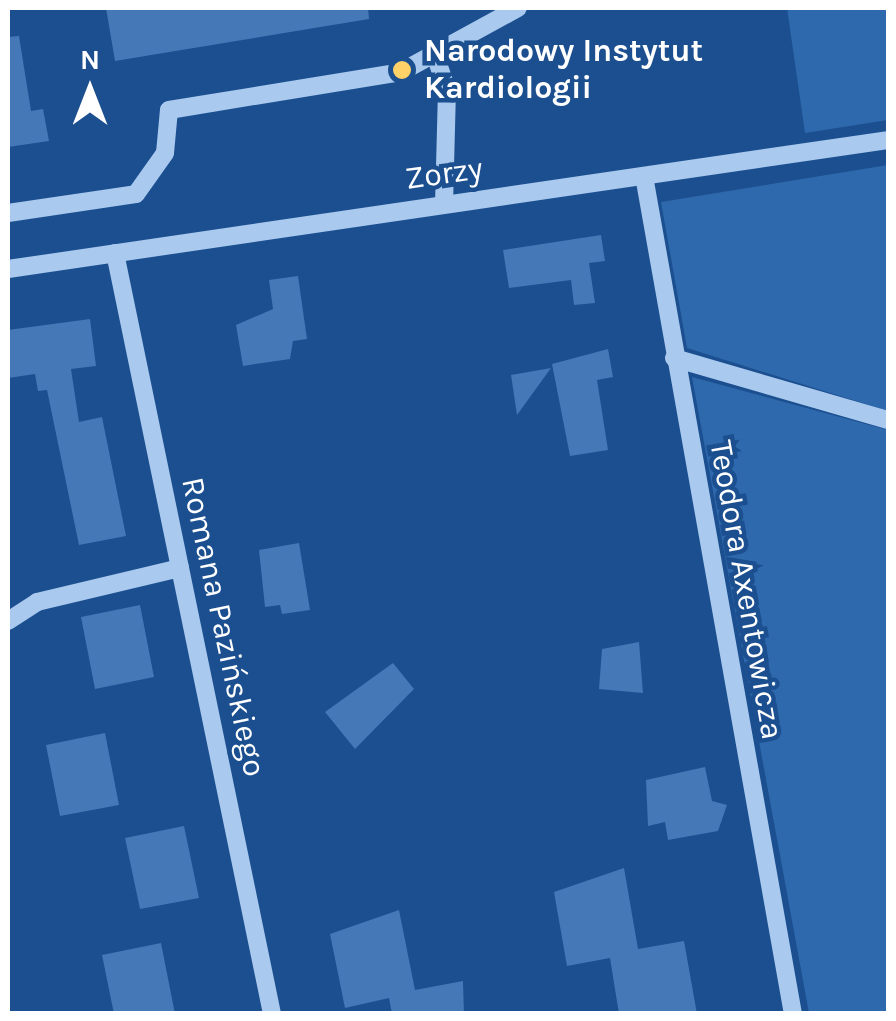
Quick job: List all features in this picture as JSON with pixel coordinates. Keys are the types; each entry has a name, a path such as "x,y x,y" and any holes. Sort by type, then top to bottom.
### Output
{"street":[{"path":"8,213 136,194 164,154 169,110 384,77 435,56 518,8"},
{"path":"435,56 447,90 444,204"},
{"name":"Zorzy","path":"8,270 888,140"},
{"name":"Teodora Axentowicza","path":"644,176 793,1014"},
{"name":"Romana Pazińskiego","path":"115,253 272,1014"},
{"path":"674,358 888,420"},
{"path":"8,622 37,602 180,568"}],"shaded area":[{"path":"787,8 888,8 888,120 805,133"},
{"path":"888,165 888,411 687,348 661,202"},
{"path":"692,377 888,430 888,1013 809,1013"}],"building":[{"path":"106,8 368,8 369,19 115,61"},
{"path":"19,36 31,111 43,109 49,141 8,147 8,37"},
{"path":"601,235 605,261 589,263 595,303 574,305 571,280 509,288 503,250"},
{"path":"298,276 307,339 293,341 290,359 243,366 236,325 273,309 269,280"},
{"path":"90,319 96,366 71,369 79,422 102,417 126,536 79,545 47,390 38,391 35,374 8,378 8,330"},
{"path":"608,349 613,377 597,380 608,450 570,456 552,364"},
{"path":"551,368 517,415 511,375"},
{"path":"299,543 310,610 282,614 280,605 265,607 259,550"},
{"path":"140,605 154,677 95,689 81,617"},
{"path":"639,642 643,693 599,689 602,649"},
{"path":"393,663 414,689 355,749 325,712"},
{"path":"105,733 119,805 60,816 46,745"},
{"path":"705,767 712,801 727,805 718,831 668,840 665,822 648,826 646,780"},
{"path":"184,826 199,898 140,909 125,838"},
{"path":"624,868 638,949 684,941 697,1014 619,1014 610,958 567,966 554,892"},
{"path":"399,910 415,990 463,981 464,1014 392,1014 389,998 345,1008 330,934"},
{"path":"161,943 175,1014 114,1014 102,955"}],"place":[{"name":"Narodowy Instytut Kardiologii","path":"402,70"}]}
